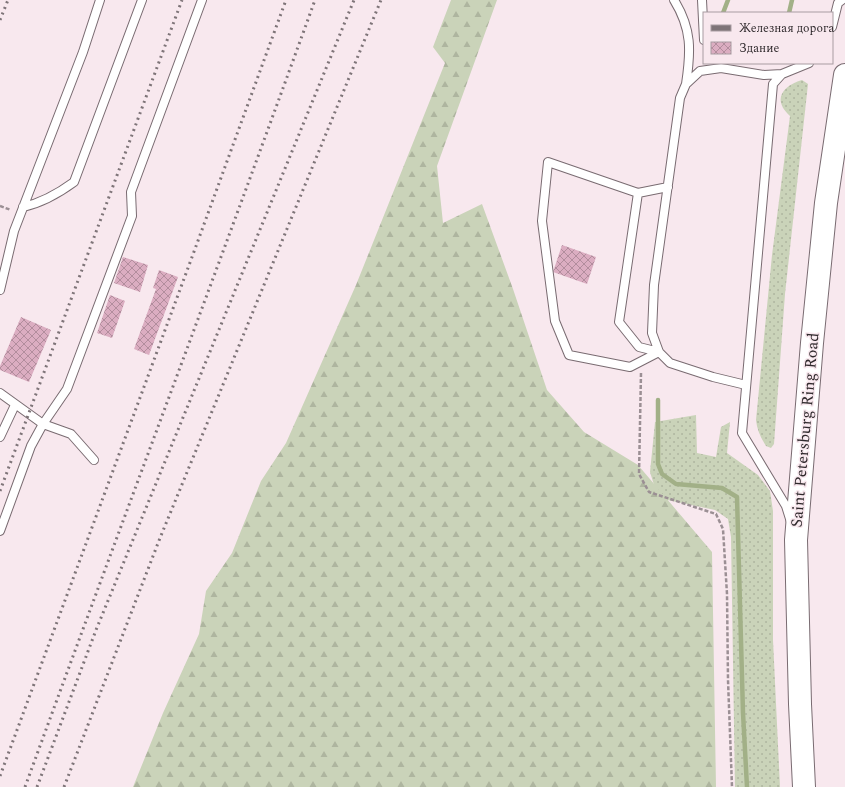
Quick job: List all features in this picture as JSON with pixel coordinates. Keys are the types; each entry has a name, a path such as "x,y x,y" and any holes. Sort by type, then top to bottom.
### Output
{"highway":[{"name":"Saint Petersburg Ring Road","path":"804,787 800,704 796,540 812,343 826,203 845,75"}],"lane":[{"path":"0,290 14,231 83,52 100,0"},
{"path":"23,207 35,204 74,182 142,0"},
{"path":"0,531 31,446 43,424 67,389 86,342 132,216 131,192 202,0"},
{"path":"674,0 688,33 690,57 686,84 680,98 654,285 652,333 659,352 670,363 713,377 746,385"},
{"path":"702,0 703,20"},
{"path":"833,23 838,3 842,0"},
{"path":"686,84 708,66 764,75 782,74 807,64"},
{"path":"782,74 773,84 742,432 786,506 796,540"},
{"path":"659,352 630,367 568,355 555,321 542,221 548,162 638,193 668,187"},
{"path":"638,193 619,322 639,347 659,352"},
{"path":"0,393 43,424 71,434 94,460"},
{"path":"0,437 15,405"}],"path":[{"path":"642,361 639,474 649,492 716,514 723,529 727,594 728,680 732,787"}],"green space":[{"path":"451,0 497,0 437,166 443,223 482,204 513,289 547,390 584,432 638,465 712,552 716,787 133,787 163,713 199,634 206,591 232,553 261,481 286,443 356,285 445,63 433,47"},
{"path":"802,80 808,84 785,294 774,444 771,448 766,446 762,440 758,431 756,420 772,255 790,116 781,104 781,99 782,94 789,86"},
{"path":"696,415 697,453 716,457 721,427 730,422 727,453 758,475 770,491 773,511 773,640 780,787 735,787 731,537 728,519 715,510 658,498 650,472 655,422"}],"building":[{"path":"562,245 596,257 587,284 553,272"},
{"path":"123,257 148,265 140,292 114,283"},
{"path":"159,270 178,277 149,355 134,349 156,289 153,288"},
{"path":"110,295 125,301 112,338 97,333"},
{"path":"21,317 51,330 29,382 0,370 0,366"}],"waterway":[{"path":"723,12 728,0"},
{"path":"789,12 792,0"},
{"path":"658,400 658,464 662,474 676,484 722,488 737,497 743,713 747,787"}],"railway":[{"path":"0,20 8,0"},
{"path":"0,491 182,0"},
{"path":"0,776 286,0"},
{"path":"25,787 315,0"},
{"path":"37,787 96,630 354,0"},
{"path":"64,787 160,538 381,0"}]}
